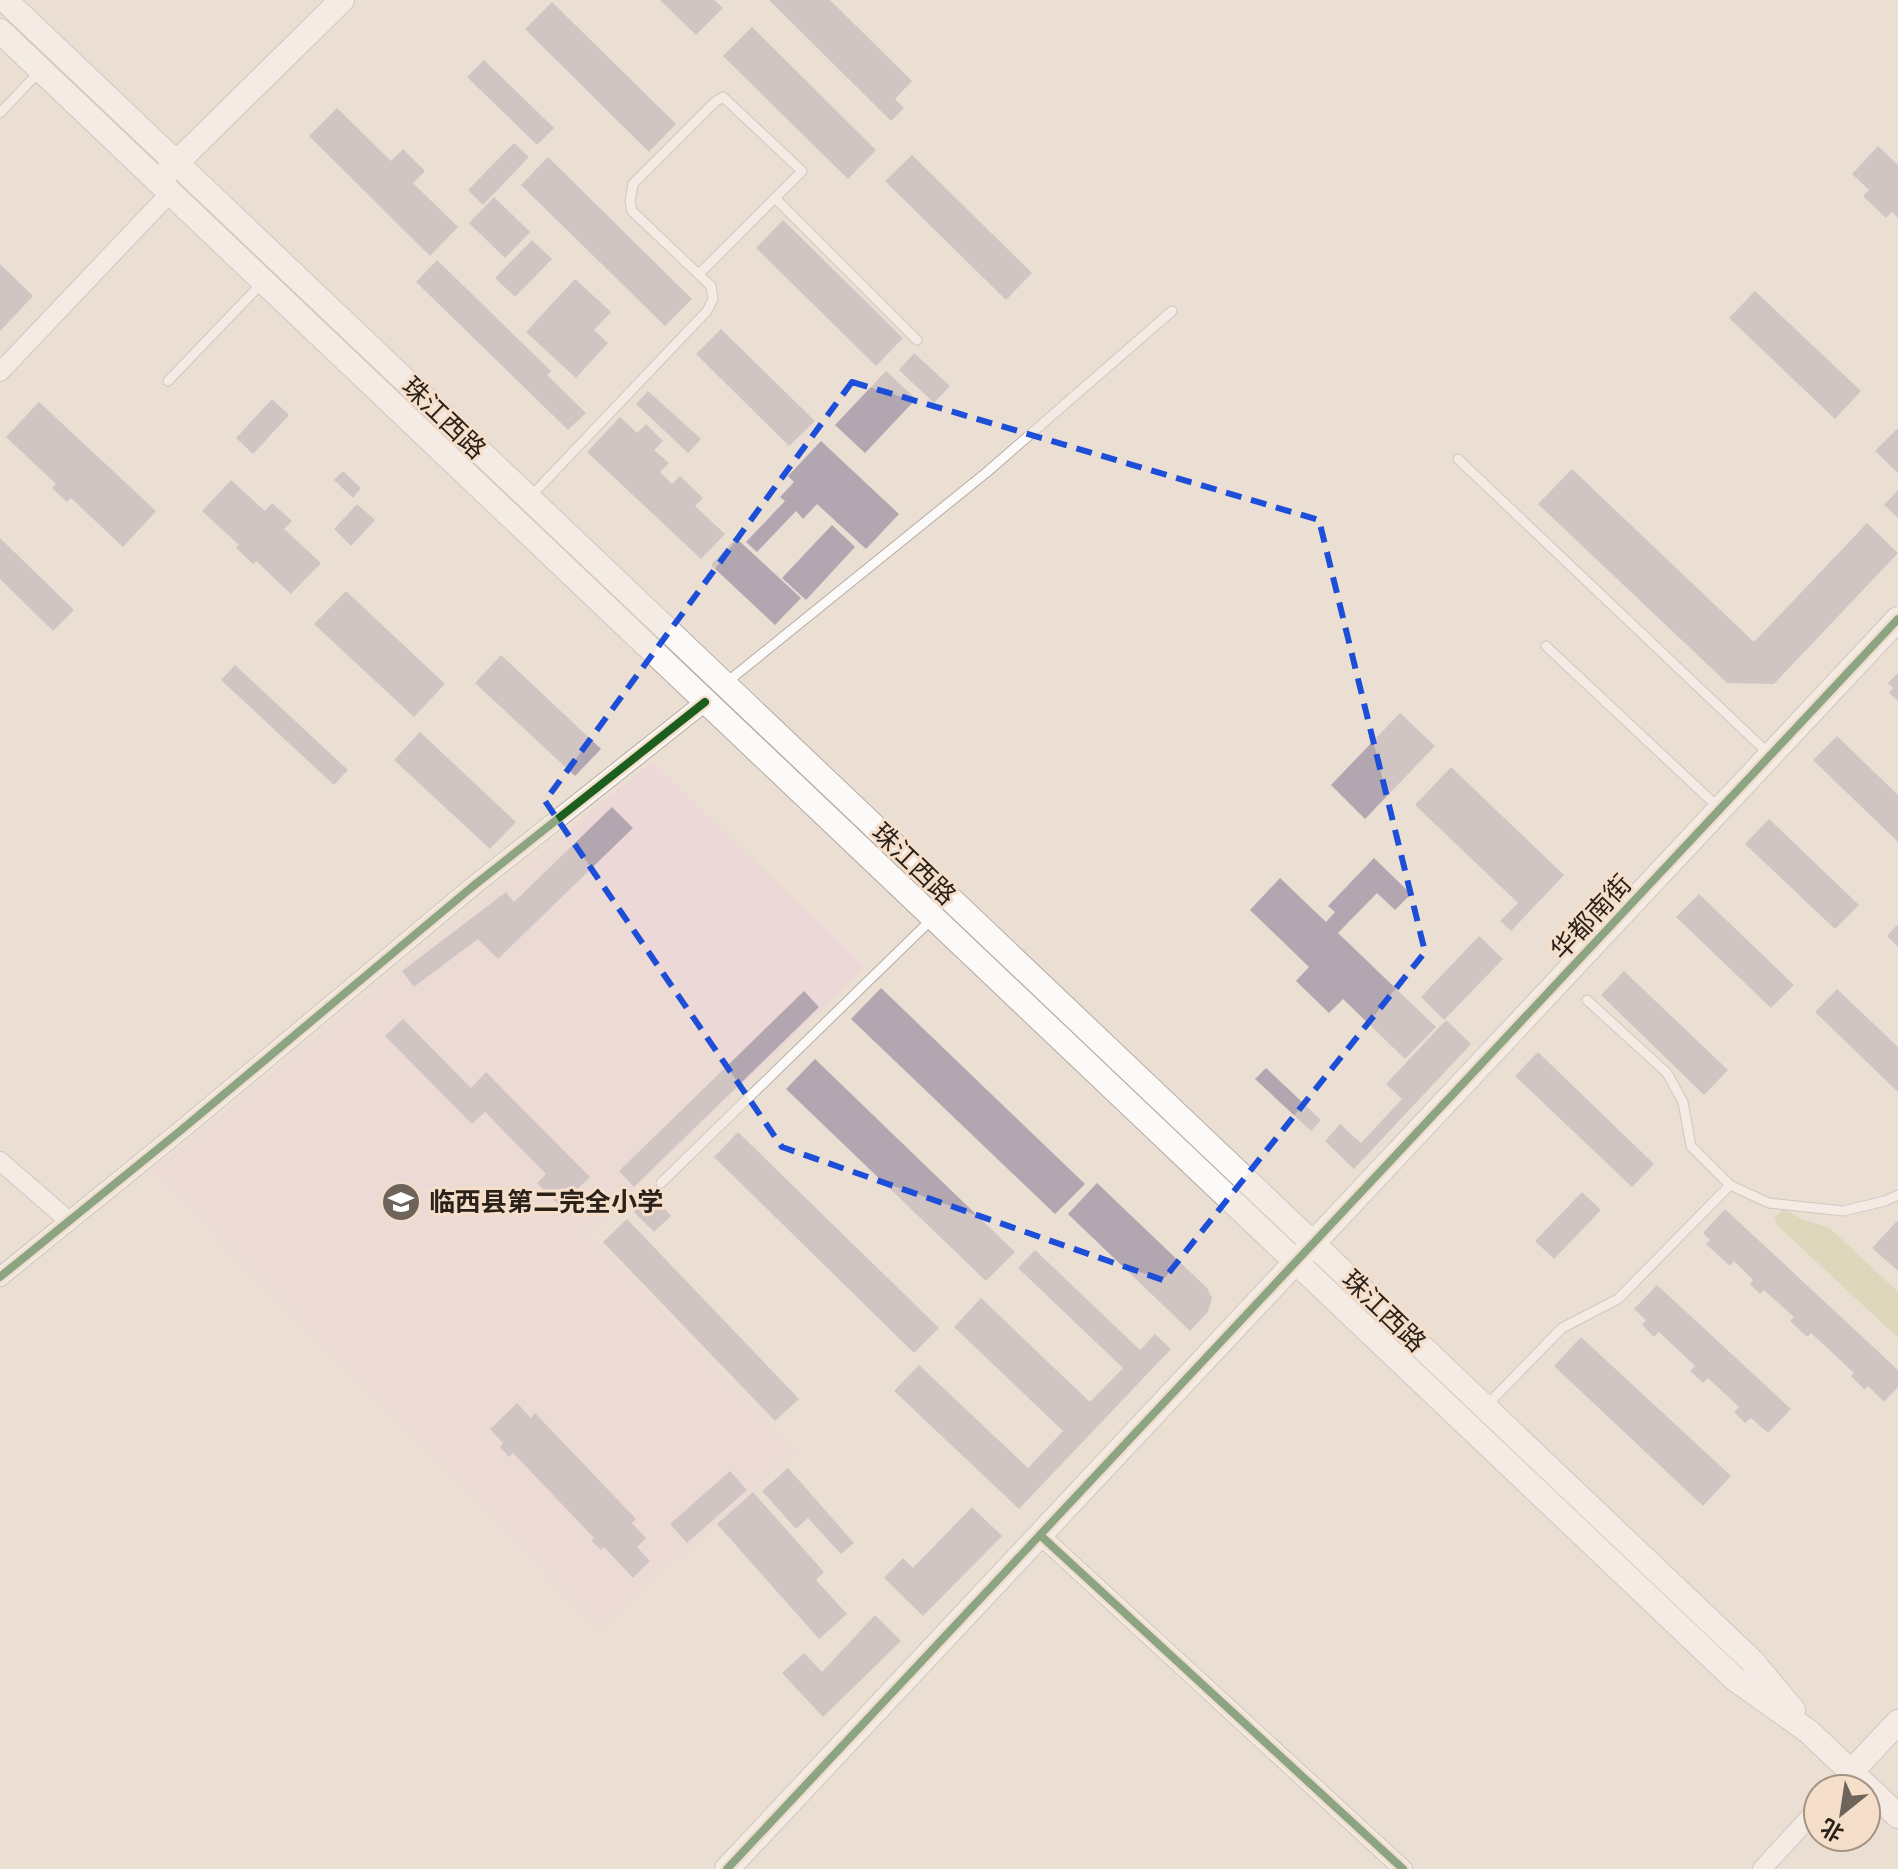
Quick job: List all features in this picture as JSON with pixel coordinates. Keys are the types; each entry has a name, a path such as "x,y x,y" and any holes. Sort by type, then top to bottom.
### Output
{"main road":[{"name":"珠江西路","path":"5,0 1752,1661 1838,1773"},
{"path":"164,187 176,163 342,0"},
{"name":"珠江西路","path":"0,31 1735,1679 1811,1734"},
{"name":"华都南街","path":"727,1869 1898,619"},
{"path":"1850,1773 1898,1722"}],"street":[{"path":"0,372 164,187"},
{"path":"0,1277 472,887 705,702"},
{"path":"0,1161 69,1221"},
{"path":"1040,1535 1403,1869"},
{"path":"1762,1869 1802,1825"}],"lane":[{"path":"0,113 41,70"},
{"path":"529,498 707,311 713,299 711,286 632,211 631,193 633,184 723,97 802,171 699,274"},
{"path":"775,198 917,340"},
{"path":"168,381 263,282"},
{"path":"724,684 987,472 1172,311"},
{"path":"1458,459 1770,755"},
{"path":"1546,646 1720,809"},
{"path":"661,1183 933,918"},
{"path":"1587,1000 1667,1073 1683,1102 1691,1146 1730,1185 1769,1203 1843,1211 1898,1195"},
{"path":"1485,1407 1562,1328 1618,1299 1730,1185"}],"highlighted area":[{"path":"852,382 1319,520 1425,952 1163,1280 782,1147 545,801"}],"shaded area":[{"name":"临西县第二完全小学","path":"652,762 865,967 589,1233 797,1450 600,1631 151,1171"},
{"path":"1784,1209 1830,1228 1898,1292 1898,1338 1779,1227 1774,1218"}],"building":[{"path":"660,0 714,0 723,8 696,35"},
{"path":"769,0 830,0 912,81 895,99 904,108 891,121"},
{"path":"552,2 676,124 649,152 525,29"},
{"path":"752,27 876,150 848,179 723,56"},
{"path":"484,60 554,128 537,145 467,77"},
{"path":"337,108 391,161 403,149 425,171 413,183 458,227 430,256 309,136"},
{"path":"514,143 529,157 483,205 468,190"},
{"path":"1878,146 1898,165 1898,218 1892,212 1886,218 1863,196 1869,190 1852,174"},
{"path":"912,155 1032,273 1006,300 885,181"},
{"path":"548,157 692,299 665,326 521,185"},
{"path":"494,197 530,232 505,258 469,223"},
{"path":"783,220 903,338 876,366 756,248"},
{"path":"532,240 552,259 515,297 495,278"},
{"path":"437,260 551,371 547,375 586,413 568,430 416,282"},
{"path":"0,264 33,296 0,331"},
{"path":"575,279 611,312 594,330 608,343 576,378 526,332"},
{"path":"1755,291 1861,391 1835,419 1729,318"},
{"path":"721,329 815,421 789,446 696,354"},
{"path":"914,353 950,386 934,403 899,370"},
{"path":"886,371 916,399 865,453 835,425"},
{"path":"648,391 701,439 688,453 636,404"},
{"path":"272,399 289,415 253,454 236,438"},
{"path":"39,402 156,511 123,547 71,498 67,502 52,488 56,484 6,437"},
{"path":"620,417 637,433 646,424 663,441 654,450 669,463 660,472 672,484 680,476 703,498 695,506 725,534 701,559 587,452"},
{"path":"1898,428 1898,473 1875,451"},
{"path":"821,441 899,514 866,549 817,504 803,519 796,511 757,552 746,542 785,501 780,497 794,482 788,476"},
{"path":"1572,469 1754,642 1867,523 1898,553 1774,684 1727,683 1538,504"},
{"path":"343,471 361,488 353,498 334,480"},
{"path":"231,480 265,511 272,503 292,521 284,529 321,563 291,594 256,561 253,564 236,548 239,545 202,511"},
{"path":"1898,490 1898,518 1884,505"},
{"path":"357,504 375,520 351,546 334,529"},
{"path":"832,525 855,547 806,600 782,578"},
{"path":"0,538 74,610 53,631 0,579"},
{"path":"736,538 801,598 775,625 711,565"},
{"path":"346,591 445,684 414,717 314,624"},
{"path":"501,655 601,749 575,776 475,683"},
{"path":"235,665 348,770 334,785 221,680"},
{"path":"1898,673 1898,701 1889,693 1893,688 1888,683"},
{"path":"1400,713 1435,746 1365,819 1331,785"},
{"path":"420,732 516,822 490,849 394,760"},
{"path":"1837,736 1898,795 1898,842 1813,760"},
{"path":"1451,767 1564,875 1511,931 1500,921 1518,903 1415,805"},
{"path":"612,807 633,828 498,959 478,939 414,987 402,971 506,892 514,902"},
{"path":"1769,819 1859,905 1835,929 1745,844"},
{"path":"1374,858 1411,894 1395,910 1377,893 1338,933 1436,1027 1405,1059 1343,999 1329,1013 1296,981 1309,967 1250,910 1280,878 1326,922 1335,912 1328,906"},
{"path":"1699,894 1794,985 1771,1008 1676,917"},
{"path":"1898,924 1898,947 1887,936"},
{"path":"1479,936 1503,959 1444,1020 1421,997"},
{"path":"1624,971 1728,1070 1704,1095 1601,995"},
{"path":"881,988 1085,1184 1055,1214 851,1019"},
{"path":"1837,989 1898,1047 1898,1092 1815,1012"},
{"path":"804,991 819,1007 634,1187 619,1171"},
{"path":"403,1019 471,1088 486,1072 590,1177 560,1206 537,1183 546,1174 485,1112 472,1124 385,1036"},
{"path":"1446,1020 1471,1044 1354,1169 1325,1141 1340,1124 1361,1143 1402,1099 1386,1084"},
{"path":"1538,1052 1654,1164 1632,1187 1515,1076"},
{"path":"815,1059 1015,1252 986,1281 786,1089"},
{"path":"1266,1068 1321,1120 1311,1131 1255,1079"},
{"path":"738,1132 939,1328 914,1353 714,1157"},
{"path":"1097,1183 1207,1288 1212,1298 1208,1312 1190,1331 1068,1214"},
{"path":"1582,1192 1601,1210 1554,1259 1535,1241"},
{"path":"652,1195 671,1216 654,1232 634,1212"},
{"path":"1725,1209 1898,1370 1898,1387 1884,1402 1868,1386 1865,1390 1851,1376 1854,1373 1811,1333 1807,1337 1790,1321 1794,1317 1764,1290 1760,1294 1750,1284 1753,1280 1734,1261 1730,1266 1706,1244 1710,1240 1703,1233"},
{"path":"627,1219 799,1399 775,1421 603,1242"},
{"path":"1898,1220 1898,1271 1872,1248"},
{"path":"1035,1250 1140,1350 1155,1334 1171,1349 1019,1509 894,1391 919,1365 1028,1468 1063,1431 954,1327 981,1298 1090,1402 1123,1368 1018,1268"},
{"path":"1657,1285 1791,1409 1768,1433 1751,1418 1745,1423 1734,1412 1739,1407 1708,1378 1703,1383 1690,1371 1695,1366 1659,1332 1654,1337 1642,1325 1646,1320 1634,1309"},
{"path":"1581,1337 1731,1476 1703,1506 1554,1366"},
{"path":"517,1403 531,1418 535,1413 636,1519 632,1523 646,1538 637,1547 650,1561 633,1578 604,1547 601,1550 591,1540 594,1538 513,1453 509,1457 500,1447 503,1443 490,1429"},
{"path":"788,1468 854,1543 841,1554 808,1518 796,1529 762,1491"},
{"path":"730,1471 747,1490 687,1543 670,1524"},
{"path":"753,1492 824,1572 816,1580 847,1614 819,1639 717,1524"},
{"path":"972,1507 1002,1536 923,1616 884,1578 903,1558 913,1568"},
{"path":"875,1615 901,1641 823,1717 782,1673 804,1653 822,1672"}],"cycle path":[{"path":"727,1869 1898,619"},
{"path":"0,1277 472,887 705,702"},
{"path":"1040,1535 1403,1869"}],"place":[{"name":"临西县第二完全小学","path":"401,1202"}]}
